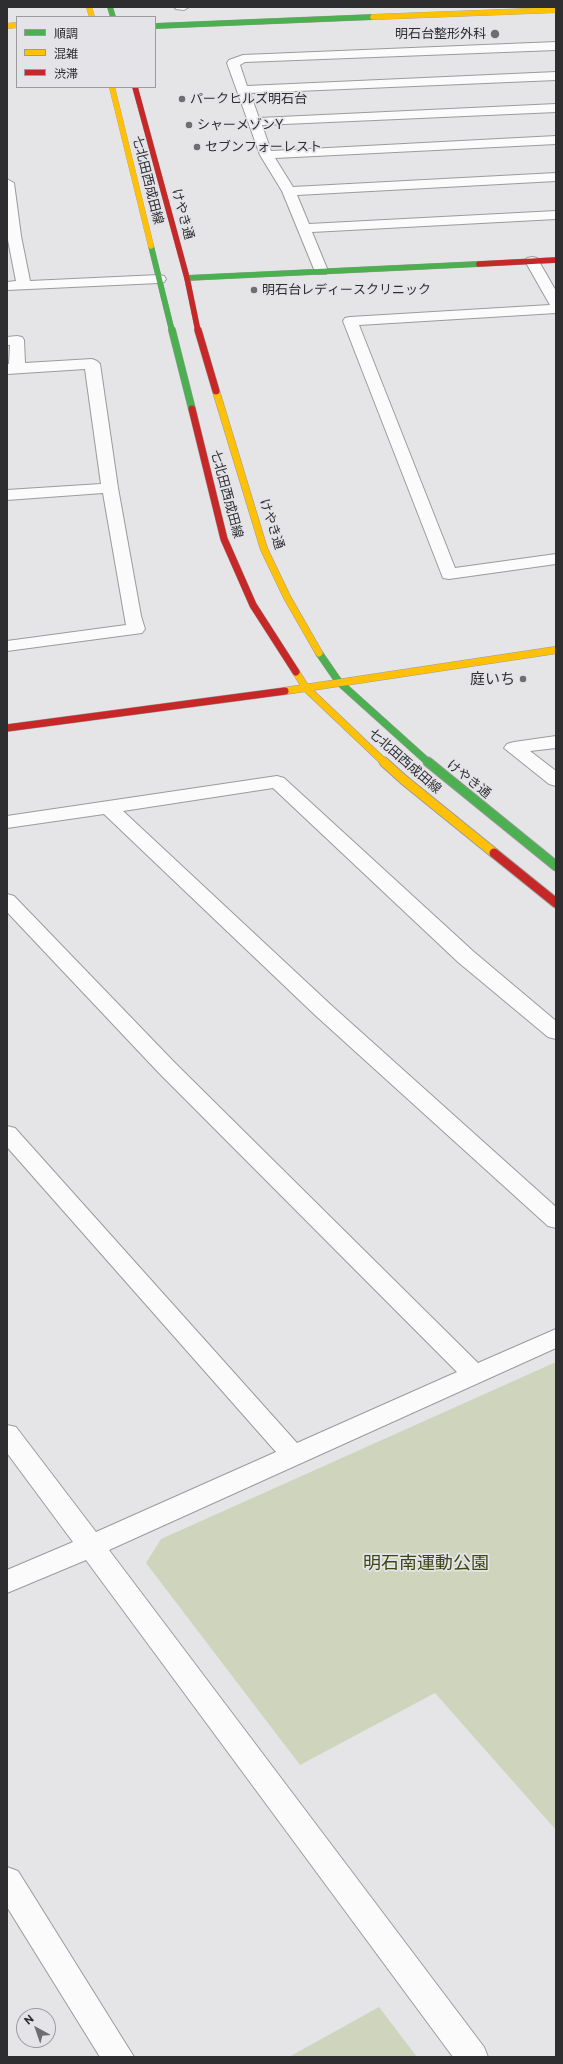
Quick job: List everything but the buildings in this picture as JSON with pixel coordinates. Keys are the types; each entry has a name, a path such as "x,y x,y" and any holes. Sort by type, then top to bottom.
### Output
{"street":[{"path":"156,19 452,7"},
{"path":"156,26 556,10"},
{"path":"321,271 289,191 266,156 233,63 243,59 556,46"},
{"path":"242,90 556,76"},
{"name":"七北田西成田線","path":"112,88 224,539 253,605 306,688 404,780 556,903"},
{"name":"けやき通","path":"134,88 186,278 195,320 264,549 287,597 320,656 340,682 441,773 556,866"},
{"path":"254,122 556,108"},
{"path":"266,156 556,140"},
{"path":"289,191 556,177"},
{"path":"7,189 11,236 24,285"},
{"path":"305,228 556,215"},
{"path":"186,278 556,260"},
{"path":"532,262 556,304"},
{"path":"7,286 159,279"},
{"path":"556,309 350,321 449,574 556,559"},
{"path":"7,341 17,340 12,369 92,364 110,488 132,616 136,629 7,646"},
{"path":"7,495 110,488"},
{"path":"7,728 306,688 556,650"},
{"path":"556,742 514,748 556,780"},
{"path":"7,822 277,782 466,957 556,1032"},
{"path":"109,808 323,1010 556,1220"},
{"path":"7,900 167,1068 476,1375"},
{"path":"7,1133 293,1455"},
{"path":"7,1582 92,1546 556,1338"},
{"path":"7,1434 472,2057"},
{"path":"7,1880 118,2057"}],"lane":[{"path":"179,7 184,7"}],"green space":[{"name":"明石南運動公園","path":"556,1362 556,1830 435,1693 300,1765 146,1563 161,1539"},
{"path":"379,2007 417,2057 289,2057"}],"traffic: fast":[{"path":"110,7 113,16"},
{"path":"156,26 373,17"},
{"path":"151,246 192,409"},
{"path":"187,278 479,264"},
{"path":"319,653 339,682 441,773 556,866"}],"traffic: slow":[{"path":"89,7 92,16"},
{"path":"373,17 556,10"},
{"path":"7,26 16,25"},
{"path":"112,88 151,246"},
{"path":"216,391 264,549 287,597 319,653"},
{"path":"285,691 556,650"},
{"path":"296,672 306,688 404,780 494,853"}],"traffic: jam":[{"path":"135,88 187,278 195,320 216,391"},
{"path":"479,264 556,260"},
{"path":"192,409 224,539 253,605 296,672"},
{"path":"7,728 285,691"},
{"path":"494,853 556,903"}],"place":[{"name":"明石台整形外科","path":"495,34"},
{"name":"パークヒルズ明石台","path":"182,99"},
{"name":"シャーメゾンY","path":"189,125"},
{"name":"セブンフォーレスト","path":"197,147"},
{"name":"明石台レディースクリニック","path":"254,290"},
{"name":"庭いち","path":"523,679"}]}
